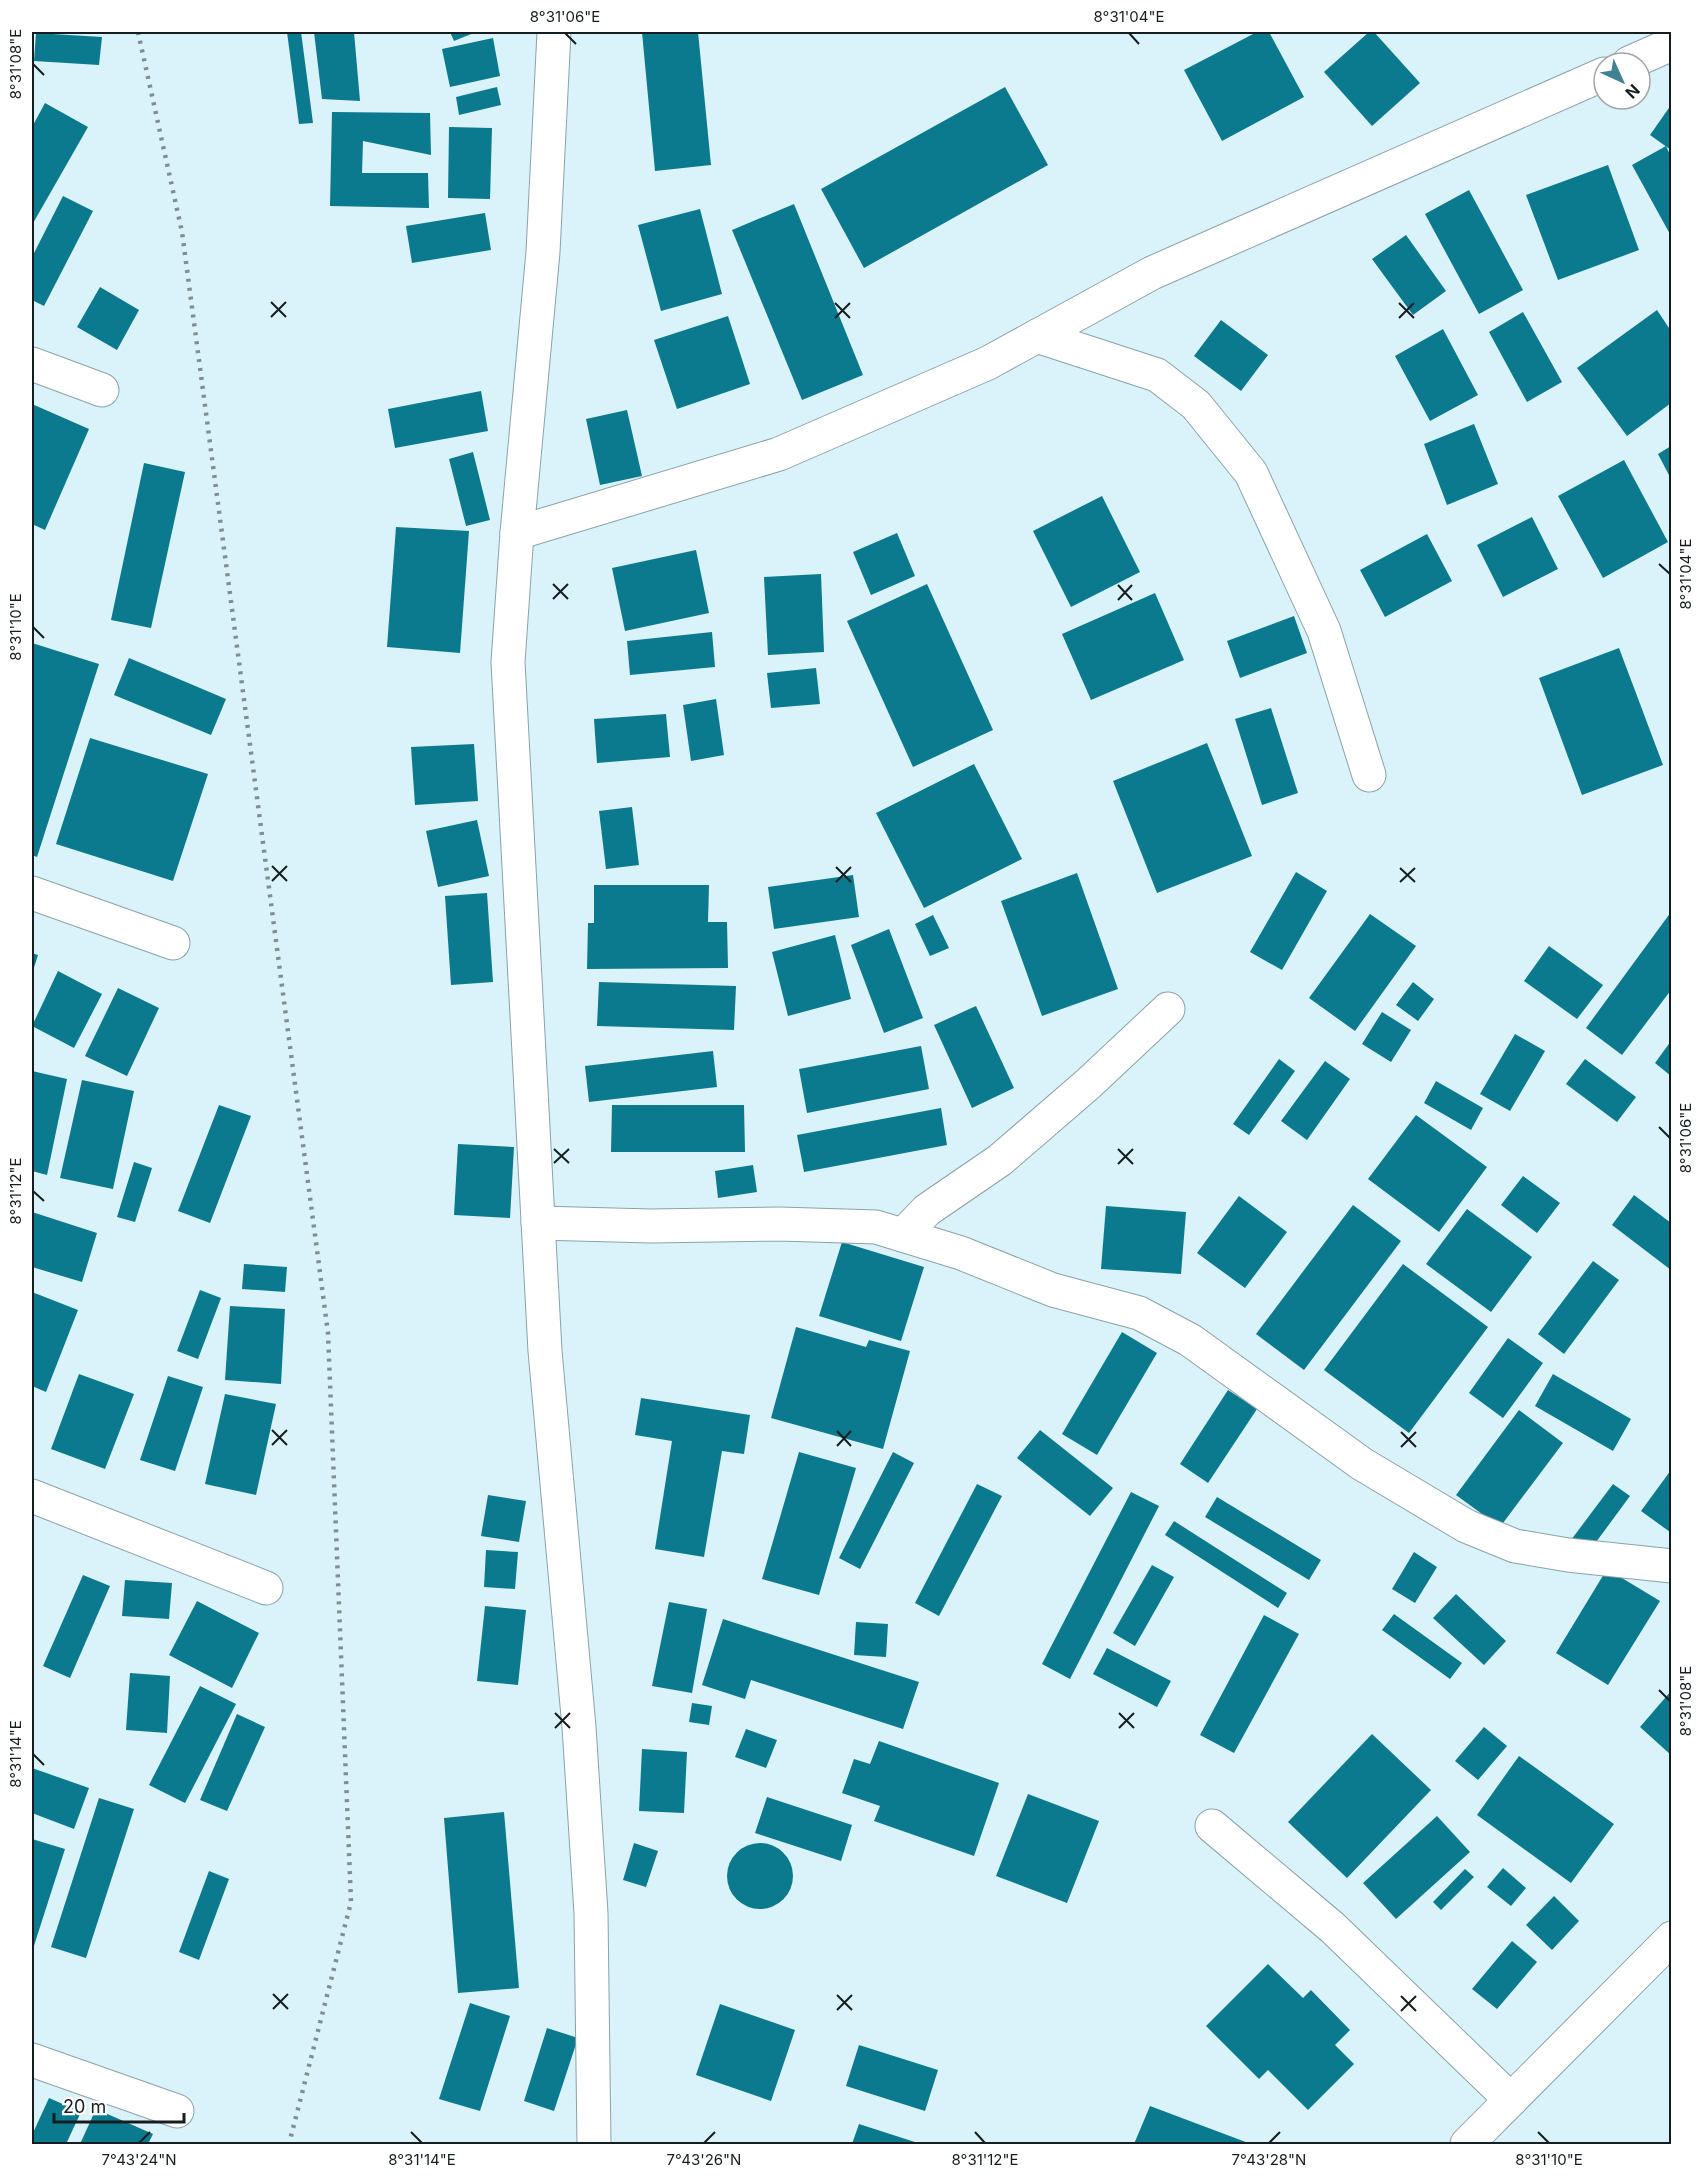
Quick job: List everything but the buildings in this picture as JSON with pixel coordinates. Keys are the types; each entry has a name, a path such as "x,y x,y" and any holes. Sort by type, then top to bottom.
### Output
{"street":[{"path":"554,32 543,252 517,533 508,662 545,1351 579,1726 591,1913 594,2145"},
{"path":"1652,53 1671,44"},
{"path":"517,533 779,454 988,363 1152,273 1592,79"},
{"path":"1037,336 1156,375 1196,405 1251,473 1324,631 1369,775"},
{"path":"32,364 102,390"},
{"path":"32,893 173,943"},
{"path":"903,1235 927,1210 1009,1152 1088,1084 1168,1009"},
{"path":"538,1223 651,1226 790,1224 876,1227 903,1235 961,1253 1053,1290 1139,1314 1190,1340 1362,1464 1466,1526 1515,1546 1568,1555 1671,1566"},
{"path":"32,1496 267,1588"},
{"path":"1212,1826 1333,1928 1511,2100"},
{"path":"1467,2145 1671,1938"},
{"path":"32,2060 177,2111"}],"railway":[{"path":"138,32 182,232 328,1333 351,1902 289,2144"}]}
